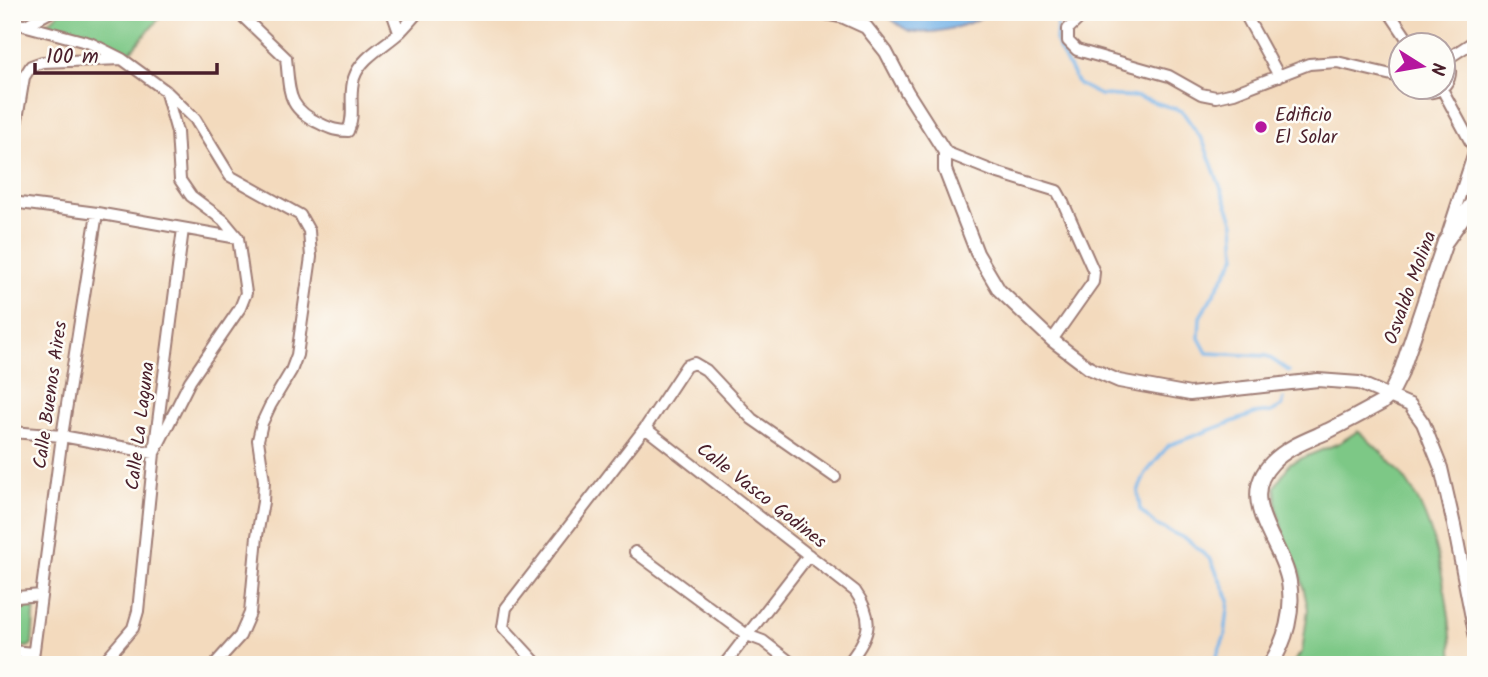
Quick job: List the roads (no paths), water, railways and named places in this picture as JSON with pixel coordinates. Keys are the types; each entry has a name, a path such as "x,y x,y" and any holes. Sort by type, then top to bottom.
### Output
{"main road":[{"name":"Osvaldo Molina","path":"1385,400 1400,375 1445,242 1476,198"},
{"path":"1270,665 1281,648 1287,628 1290,601 1285,565 1260,514 1259,485 1263,474 1282,454 1385,400"}],"street":[{"path":"26,25 50,12"},
{"path":"238,12 286,58 287,85 294,105 305,117 336,131 348,131 352,121 351,92 354,76 363,62 418,12"},
{"path":"392,12 399,32"},
{"path":"820,12 844,16 866,27 886,52 907,92 945,152 945,170 954,194 978,253 999,290 1052,340 1089,368 1119,381 1190,394 1318,380 1359,383 1385,400 1410,405 1417,412 1441,468 1476,638"},
{"path":"1086,12 1068,29 1068,41 1077,50 1170,76 1200,94 1216,97 1234,93 1309,64 1336,62 1386,74"},
{"path":"1244,12 1279,75"},
{"path":"1389,12 1403,32"},
{"path":"12,22 90,43 122,59 166,91 195,119 230,176 300,215 309,231 311,257 297,355 262,423 258,440 264,481 250,613 240,636 215,665"},
{"path":"1456,50 1476,40"},
{"path":"12,149 24,77 31,66 42,62 122,59"},
{"path":"12,432 62,436 154,453 190,381 240,308 246,293 237,238 223,220 191,196 180,180 177,132 166,91"},
{"path":"1445,242 1475,152 1449,102"},
{"path":"945,152 995,172 1057,191 1094,272 1093,282 1052,340"},
{"path":"12,202 237,238"},
{"name":"Calle Buenos Aires","path":"33,659 62,436 97,214"},
{"name":"Calle La Laguna","path":"101,665 133,628 138,611 154,453 183,229"},
{"path":"538,665 503,627 506,608 645,428 686,366 694,363 706,370 752,419 835,477"},
{"name":"Calle Vasco Godines","path":"645,428 855,591 863,603 869,621 865,642 846,665"},
{"path":"635,552 747,635 763,641 794,665"},
{"path":"724,665 809,555"},
{"path":"12,601 17,597 41,596"},
{"path":"12,651 33,659"}],"water":[{"path":"883,12 988,12 962,25 940,31 918,32 903,28"}],"waterway":[{"path":"1058,12 1056,43 1078,84 1100,95 1138,97 1182,111 1203,141 1234,223 1236,256 1200,317 1199,338 1207,353 1267,356 1289,371"},
{"path":"1210,665 1214,663 1225,635 1229,600 1211,560 1188,540 1156,525 1140,510 1138,491 1146,473 1169,445 1254,414 1271,412 1282,406 1284,399"}],"place":[{"name":"Edificio El Solar","path":"1261,127"}]}
